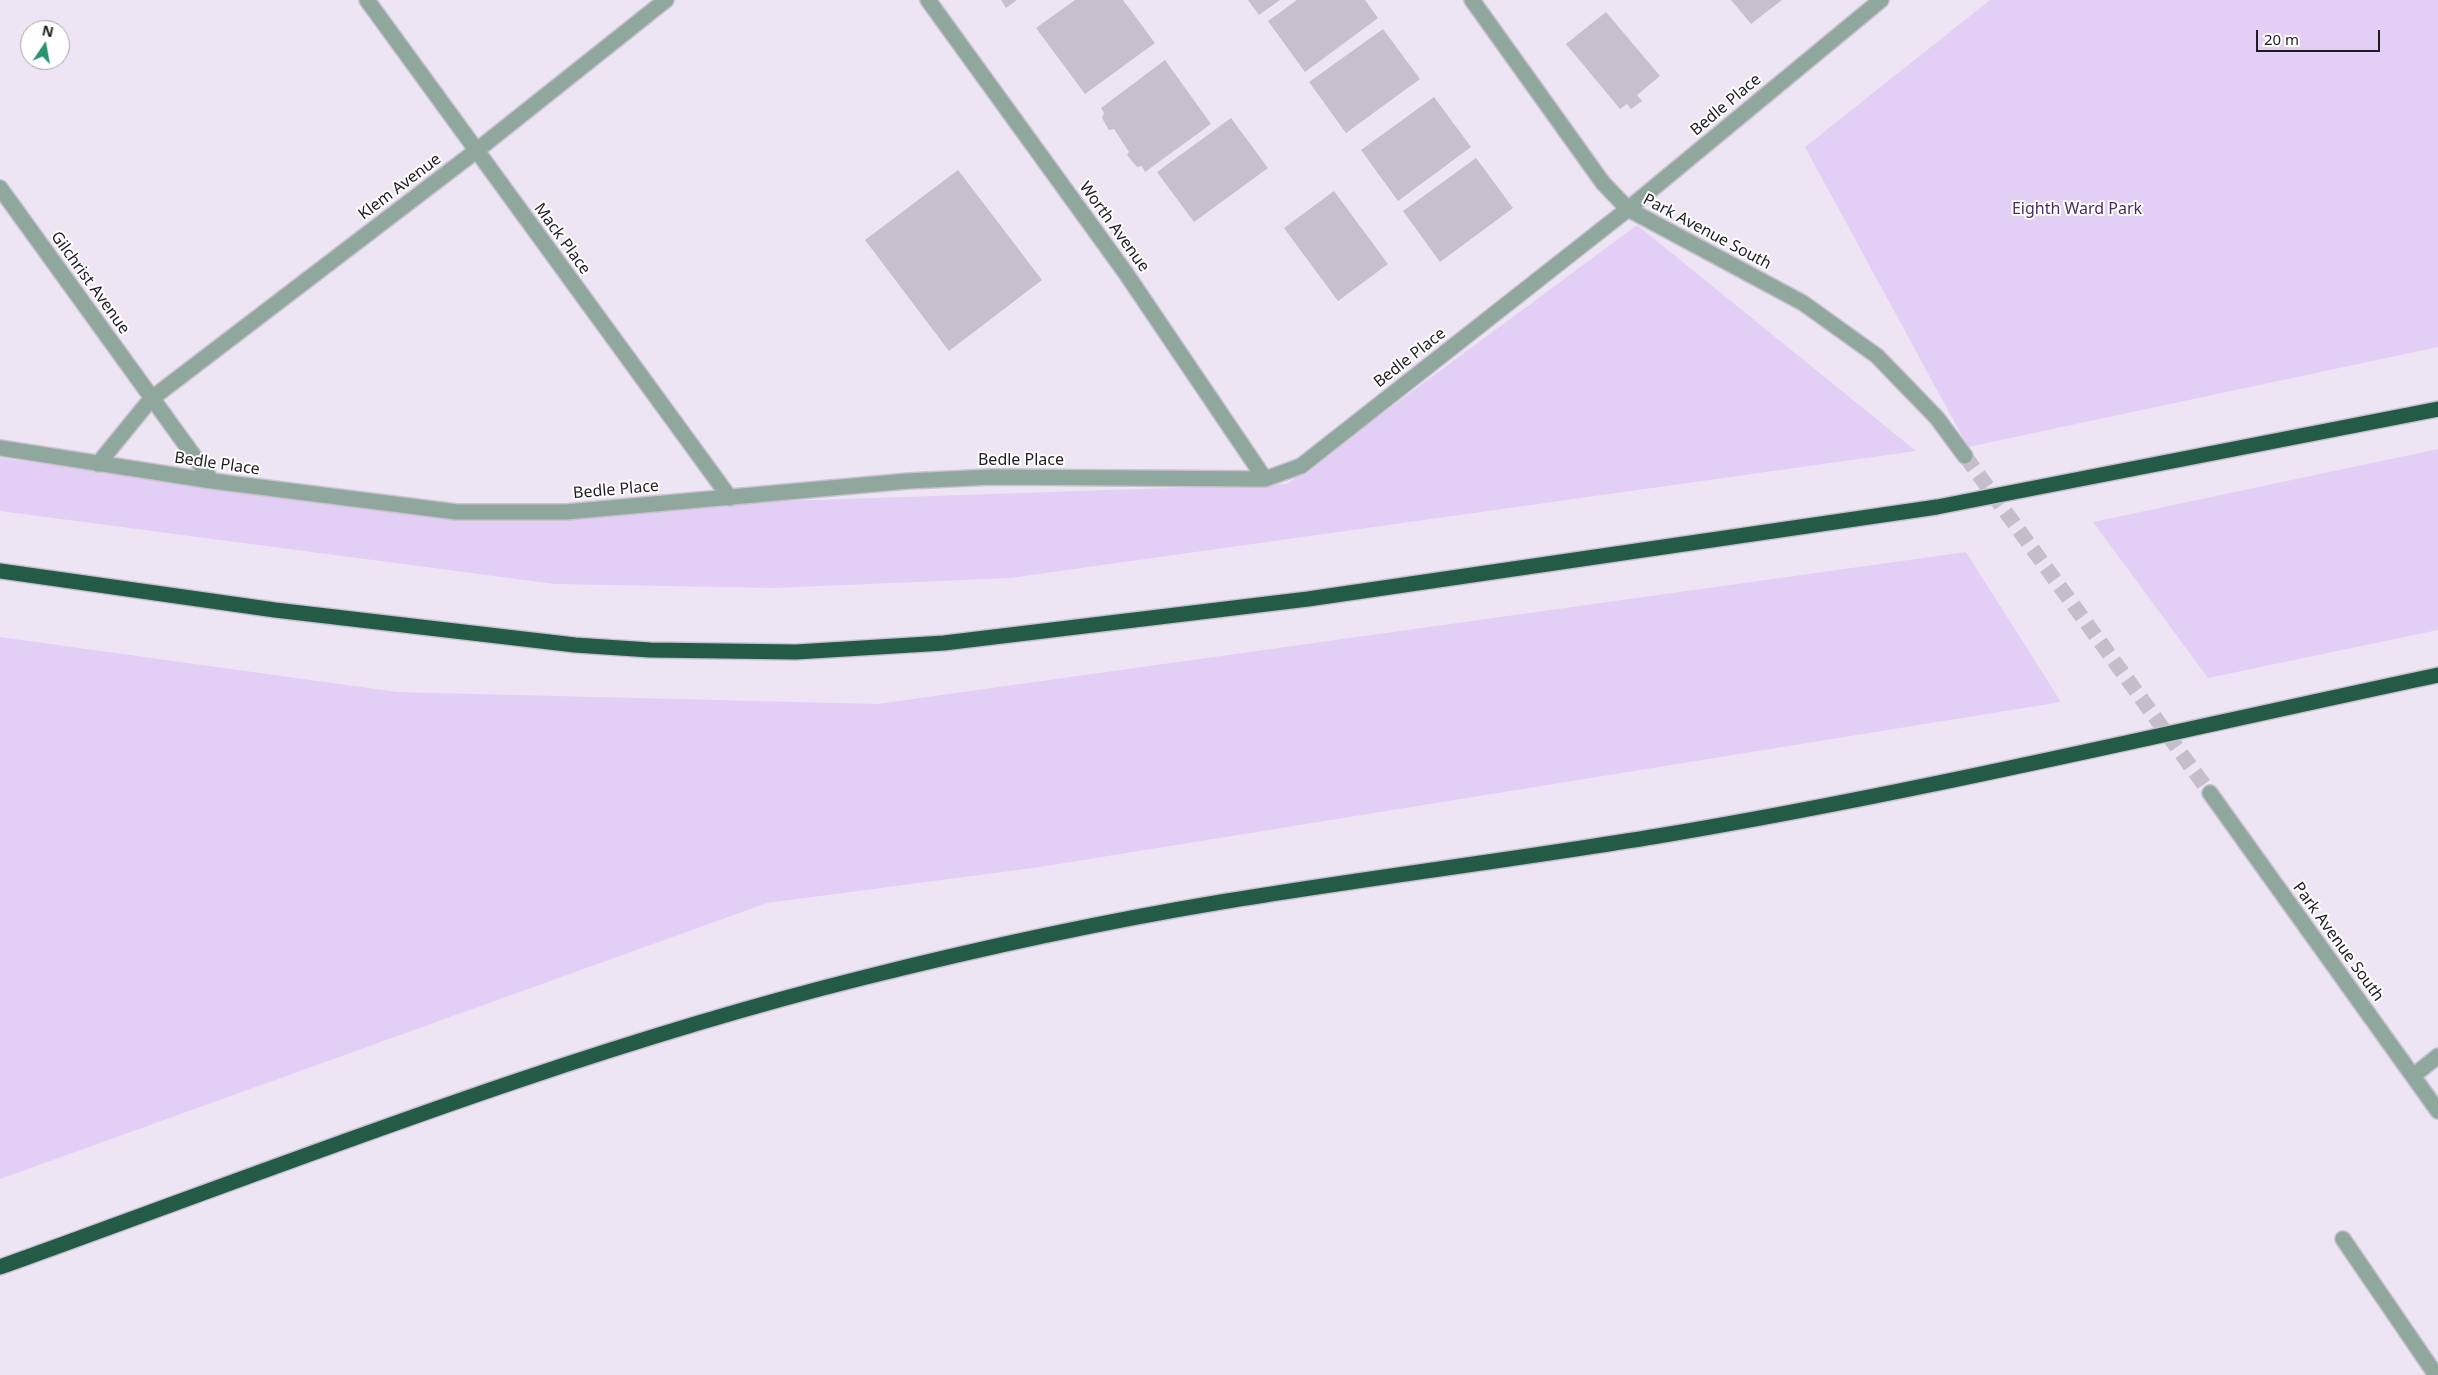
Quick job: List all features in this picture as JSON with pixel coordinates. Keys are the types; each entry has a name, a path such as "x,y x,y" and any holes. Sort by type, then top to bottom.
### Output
{"highway":[{"path":"0,572 276,610 575,645 650,650 796,652 944,643 1308,599 1937,507 2438,409"},
{"path":"0,1267 426,1114 646,1038 858,979 1001,945 1212,904 1656,836 1768,816 2114,745 2438,675"}],"street":[{"name":"Mack Place","path":"367,0 730,498"},
{"name":"Klem Avenue","path":"98,464 152,399 476,151 666,0"},
{"name":"Worth Avenue","path":"928,0 1125,272 1265,479"},
{"name":"Park Avenue South","path":"1472,0 1603,183 1628,209 1803,303 1877,356 1937,418 1965,456"},
{"name":"Bedle Place","path":"0,448 212,481 457,512 566,512 899,481 992,477 1265,479 1301,466 1628,209 1881,0"},
{"name":"Gilchrist Avenue","path":"0,188 212,481"},
{"name":"Park Avenue South","path":"2210,793 2438,1111"},
{"path":"2413,1076 2438,1056"},
{"path":"2343,1239 2436,1375"}],"green space":[{"name":"Eighth Ward Park","path":"1990,0 2438,0 2438,347 1968,447 1805,147"},
{"path":"1637,225 1916,451 1010,578 776,588 555,584 0,511 0,458 430,513 1287,484"},
{"path":"2438,449 2438,630 2208,678 2093,522"},
{"path":"1966,552 2061,702 1040,867 767,903 0,1179 0,637 397,692 877,704"}],"building":[{"path":"1001,0 1017,0 1006,8"},
{"path":"1075,0 1123,0 1155,43 1085,94 1036,28"},
{"path":"1248,0 1280,0 1259,15"},
{"path":"1297,0 1365,0 1378,18 1305,72 1268,21"},
{"path":"1731,0 1782,0 1751,24"},
{"path":"1606,12 1660,76 1637,95 1642,101 1631,109 1627,104 1620,109 1566,44"},
{"path":"1383,29 1420,79 1346,133 1309,82"},
{"path":"1165,60 1211,124 1145,172 1142,166 1137,167 1127,155 1129,152 1114,129 1109,130 1102,118 1104,113 1101,108"},
{"path":"1434,97 1471,147 1398,201 1361,150"},
{"path":"1231,118 1268,168 1194,222 1157,172"},
{"path":"1476,158 1513,208 1440,262 1403,211"},
{"path":"958,170 1042,280 949,351 865,240"},
{"path":"1334,191 1388,264 1338,301 1284,228"}],"tunnel":[{"path":"1965,456 2210,793"}]}
